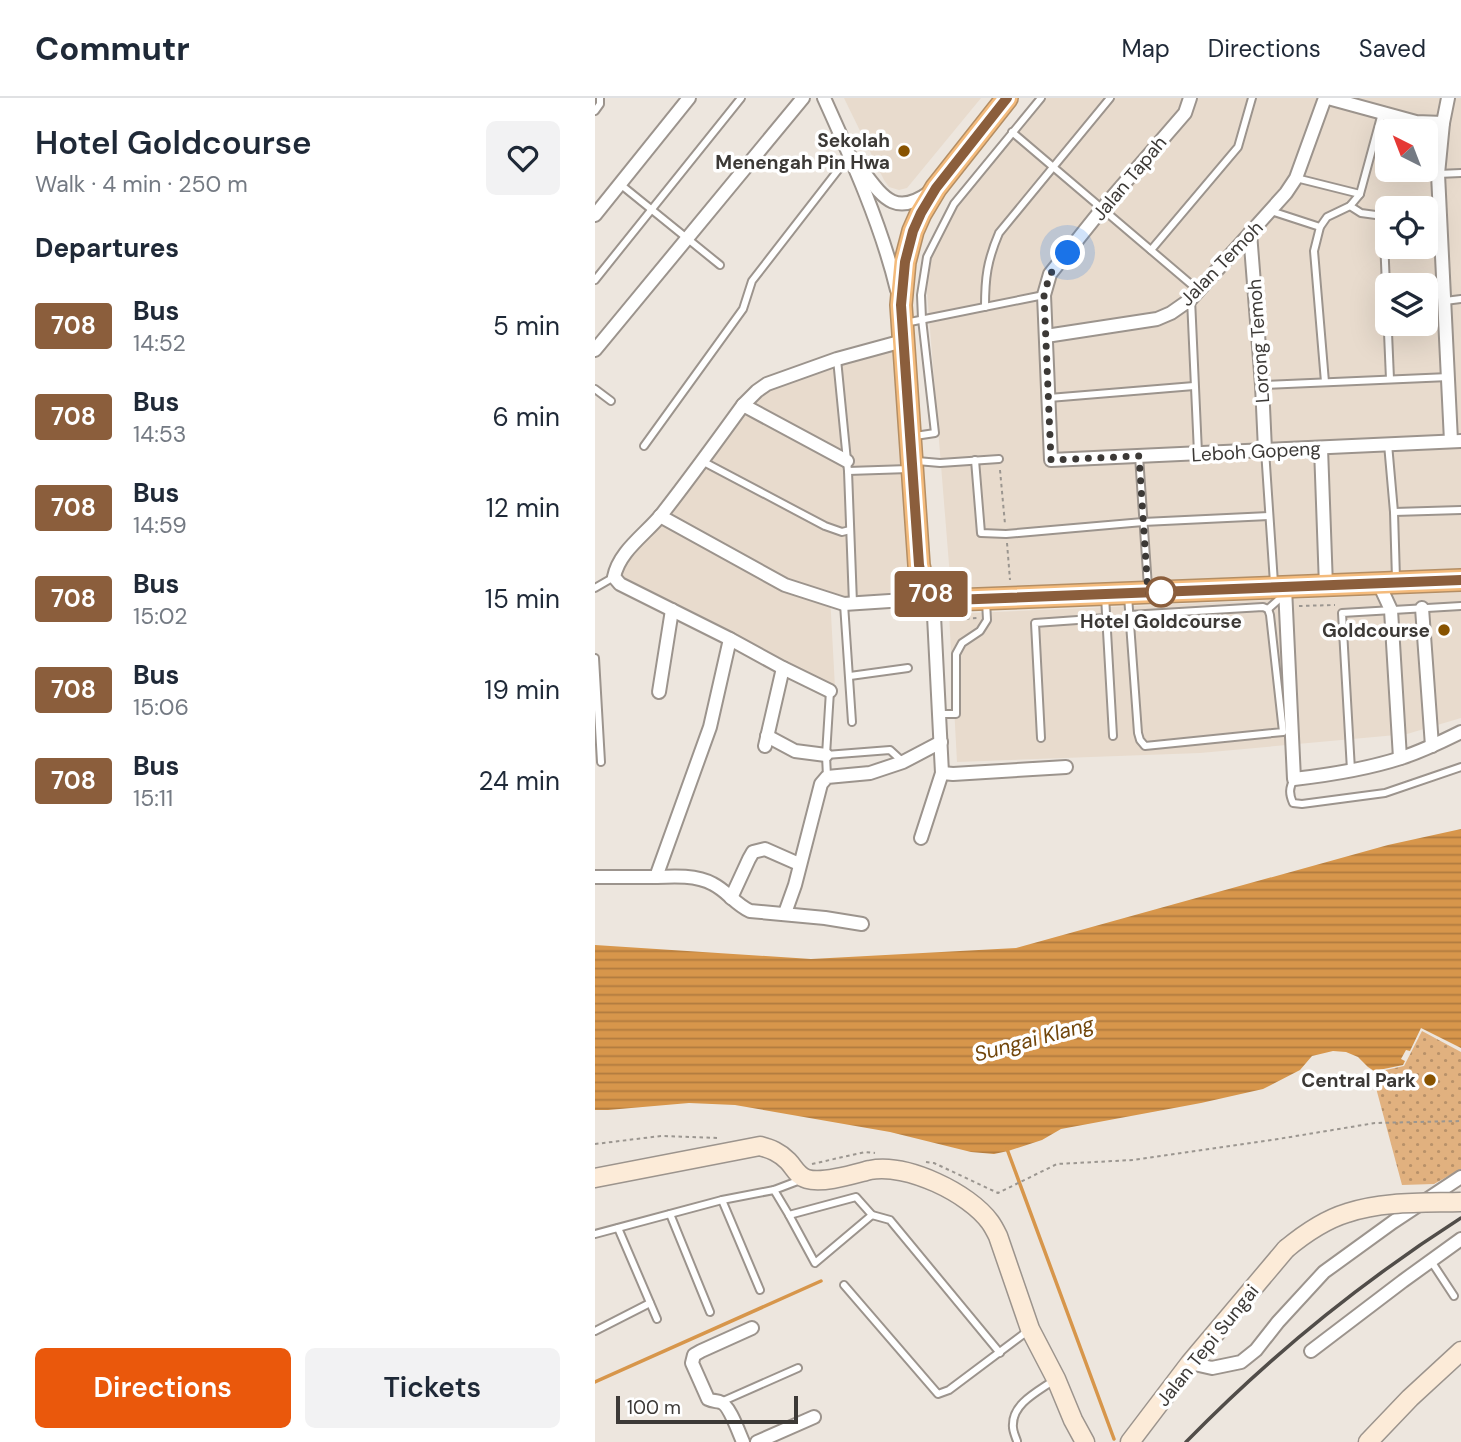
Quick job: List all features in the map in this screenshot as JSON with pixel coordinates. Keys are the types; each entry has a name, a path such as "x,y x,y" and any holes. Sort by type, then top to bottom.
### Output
{"highway":[{"path":"1007,98 936,188 913,231 905,262 910,436 919,565 923,583 933,596 952,600 1105,595 1135,601 1326,586 1461,580"}],"street":[{"path":"595,215 688,98"},
{"path":"595,350 803,98"},
{"path":"824,98 850,155 889,258 907,322 837,359 767,384 757,391 743,405 660,516 623,557 616,567 614,577 620,584 830,691"},
{"name":"Jalan Tapah","path":"1051,460 1044,295 1050,274 1185,113 1190,98"},
{"path":"1327,98 1416,122 1443,123"},
{"name":"Jalan Temoh","path":"1046,336 1157,319 1171,313 1195,295 1271,211 1296,178 1327,98"},
{"path":"1439,164 1448,98"},
{"path":"850,155 888,200 904,204 913,202 936,188"},
{"name":"Lorong Temoh","path":"1250,233 1265,450"},
{"path":"1438,254 1445,301 1456,441"},
{"path":"743,405 848,466"},
{"name":"Leboh Gopeng","path":"1051,460 1456,441"},
{"path":"1321,448 1326,586"},
{"path":"660,516 785,585 848,603 933,596 942,773 921,838"},
{"path":"1388,584 1400,758"},
{"path":"1282,590 1294,779 1351,770 1400,758 1461,732"},
{"path":"1422,608 1432,746"},
{"path":"659,692 672,610"},
{"path":"656,877 710,727 730,639"},
{"path":"783,668 766,741 795,751 826,755"},
{"path":"785,913 795,885 821,784 827,777 870,773 903,762 941,742"},
{"path":"942,773 1066,767"},
{"path":"731,898 753,852 765,849 799,864"},
{"path":"595,877 692,878 712,883 750,911 862,924"},
{"path":"595,1178 759,1146 774,1150 789,1162 797,1174 808,1172 814,1180 873,1170 897,1169 921,1176 954,1191 981,1212 998,1236 1030,1329 1085,1442"},
{"path":"1190,1363 1212,1368 1241,1362 1256,1350 1324,1272 1461,1177"},
{"name":"Jalan Tepi Sungai","path":"1130,1442 1190,1363 1286,1249 1304,1234 1346,1213 1384,1205 1461,1202"},
{"path":"1311,1351 1402,1281 1461,1240"},
{"path":"743,1442 726,1406 708,1399 692,1363 694,1355 752,1328"},
{"path":"1368,1442 1410,1398 1459,1357"},
{"path":"757,1442 814,1418"},
{"path":"778,1432 787,1442"}],"lane":[{"path":"595,111 600,104 600,98"},
{"path":"595,280 741,98"},
{"path":"907,322 921,295 926,257 954,204 1041,98"},
{"path":"985,307 985,275 999,233 1110,98"},
{"path":"1151,250 1238,147 1252,98"},
{"path":"1325,382 1314,251 1320,227 1327,217 1350,206 1360,194 1382,113"},
{"path":"1012,132 1151,250 1195,295 1198,453"},
{"path":"644,446 743,309 752,281 850,155"},
{"path":"1439,174 1461,173"},
{"path":"1296,178 1360,194"},
{"path":"620,184 720,265"},
{"path":"1350,206 1361,213 1375,215"},
{"path":"1271,211 1320,227"},
{"path":"1386,259 1390,379"},
{"path":"907,322 1044,295"},
{"path":"1445,301 1461,299"},
{"path":"837,359 848,466 848,603 852,722"},
{"path":"1262,385 1449,377"},
{"path":"1049,398 1195,386"},
{"path":"595,389 611,401"},
{"path":"1388,444 1394,512 1388,584"},
{"path":"1265,450 1269,516 1282,590 1268,609"},
{"path":"1139,456 1143,522 1135,601 1138,733 1146,746 1283,732 1268,609"},
{"path":"848,466 999,459"},
{"path":"975,460 981,533 1006,534 1143,522 1269,516"},
{"path":"702,461 825,527 842,532 850,530"},
{"path":"1394,512 1461,510"},
{"path":"595,588 614,577"},
{"path":"1105,595 1113,736"},
{"path":"940,714 956,714 956,654 962,643 980,631 988,620 986,599"},
{"path":"1135,601 1268,609"},
{"path":"1351,770 1342,613 1461,606"},
{"path":"1254,607 1271,619"},
{"path":"1041,738 1035,623 1106,618"},
{"path":"595,657 601,762"},
{"path":"850,676 908,668"},
{"path":"827,777 830,691"},
{"path":"826,755 890,750 903,762"},
{"path":"1294,779 1290,796 1293,803 1302,804 1385,793 1461,767"},
{"path":"595,1234 722,1200 773,1190 808,1172"},
{"path":"773,1190 815,1263 873,1215"},
{"path":"789,1215 856,1197 873,1215 890,1220 1000,1353"},
{"path":"722,1200 760,1290"},
{"path":"670,1214 710,1312"},
{"path":"618,1228 657,1319"},
{"path":"1431,1261 1454,1296"},
{"path":"844,1285 938,1394 949,1390 1030,1329"},
{"path":"595,1331 650,1303"},
{"path":"720,1402 799,1368"},
{"path":"1017,1441 1012,1426 1014,1415 1021,1404 1056,1379"}],"path":[{"path":"923,1161 935,1163 997,1193 1057,1164 1133,1160 1375,1123 1461,1121"},
{"path":"595,1144 661,1136 728,1138"},
{"path":"808,1172 865,1152 877,1154"}],"shaded area":[{"name":"Sekolah Menengah Pin Hwa","path":"844,98 981,98 907,188 899,190 889,187 884,180"},
{"path":"1045,98 1461,98 1461,569 951,589 927,292 930,257 957,206"},
{"path":"895,349 910,592 843,597 830,595 835,688 622,580 619,576 620,569 752,403 768,388 841,362"},
{"path":"1461,592 1461,718 1407,734 1200,753 957,762 949,614"},
{"path":"1422,1031 1461,1052 1461,1169 1434,1184 1402,1185 1372,1073 1404,1066"}],"water":[{"name":"Sungai Klang","path":"1461,829 1461,1048 1421,1028 1410,1051 1406,1050 1401,1059 1405,1061 1403,1065 1374,1071 1358,1057 1333,1051 1312,1056 1300,1070 1263,1089 1061,1129 1042,1140 994,1154 971,1152 890,1132 735,1105 689,1103 595,1110 595,945 811,959 1016,948 1388,845"}],"waterway":[{"path":"1007,1149 1114,1439"},
{"path":"595,1382 821,1281"}],"railway":[{"path":"1186,1442 1250,1380 1317,1322 1388,1268 1461,1218"}],"bus line":[{"name":"708","path":"1007,98 936,188 921,213 908,248 902,281 901,305 919,565 923,583 933,596 952,600 1461,580"}],"place":[{"name":"Sekolah Menengah Pin Hwa","path":"904,151"},
{"name":"Hotel Goldcourse","path":"1161,592"},
{"name":"Goldcourse","path":"1444,630"},
{"name":"Central Park","path":"1430,1080"}],"route":[{"path":"1068,253 1050,274 1044,295 1051,460 1139,456 1148,593 1161,592"}]}
